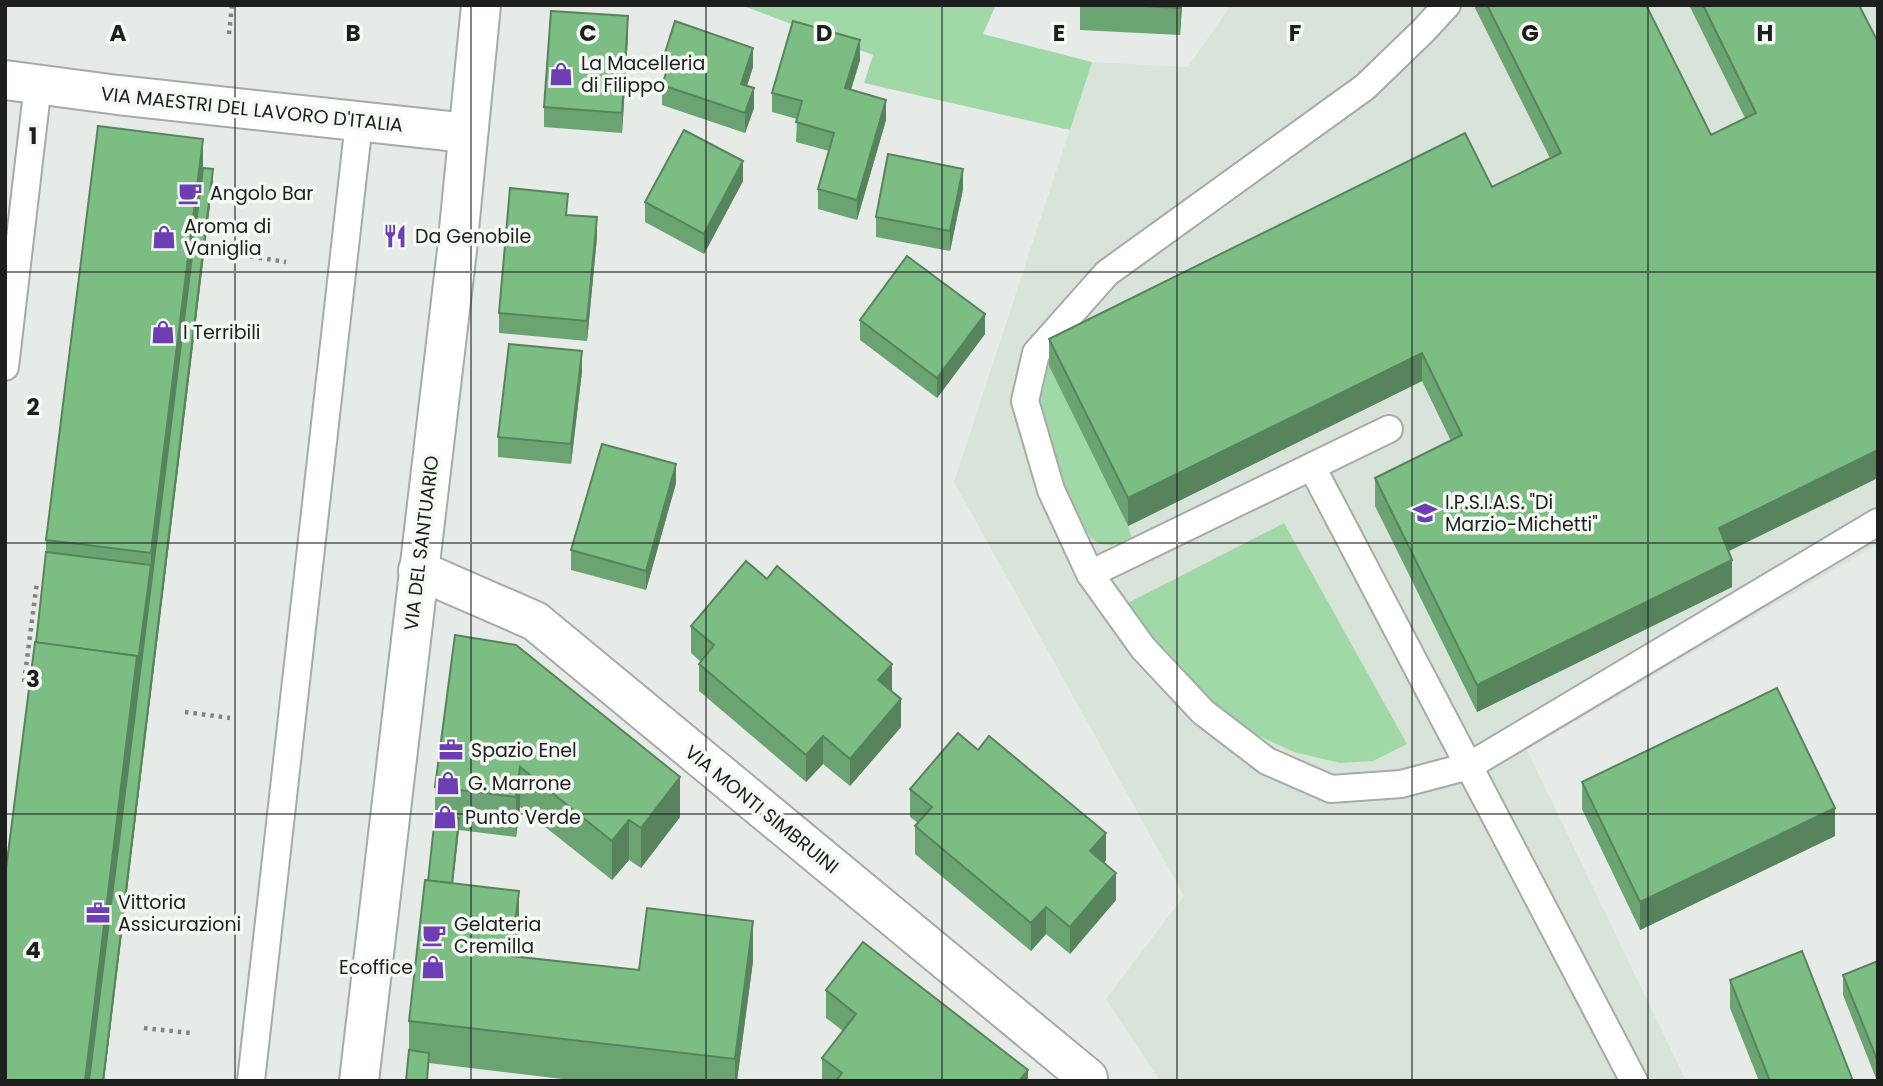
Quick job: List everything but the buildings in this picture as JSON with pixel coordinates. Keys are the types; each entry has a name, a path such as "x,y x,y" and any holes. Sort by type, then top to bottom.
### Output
{"street":[{"name":"VIA DEL SANTUARIO","path":"359,1081 457,250 481,5"},
{"name":"VIA MAESTRI DEL LAVORO D'ITALIA","path":"21,82 467,133"},
{"name":"VIA MONTI SIMBRUINI","path":"418,569 535,621 1088,1078"}],"lane":[{"path":"1447,5 1423,32 1365,87 1107,273 1036,353 1026,401 1051,490 1090,573 1143,648 1203,712 1267,761 1331,789 1401,784 1469,766 1878,522"},
{"name":"VIA MAESTRI DEL LAVORO D'ITALIA","path":"5,367 21,82"},
{"path":"251,1081 359,122"},
{"path":"1090,573 1389,429"},
{"path":"1312,467 1634,1081"}],"path":[{"path":"229,34 232,5"},
{"path":"242,256 286,262"},
{"path":"24,682 37,582"},
{"path":"32,635 40,637"},
{"path":"185,712 230,718"},
{"path":"144,1027 190,1033"}],"shaded area":[{"name":"I.P.S.I.A.S. \"Di Marzio-Michetti\"","path":"1231,5 1878,5 1878,544 1527,750 1686,1081 1160,1081 1106,999 1184,896 954,482 1092,62 1188,67"}],"green space":[{"path":"741,5 996,5 983,34 1092,62 1070,130 864,83 873,55"},
{"path":"1049,366 1132,538 1112,545 1100,544 1092,539 1069,505 1036,411 1038,376"},
{"path":"1284,523 1407,744 1373,761 1340,763 1294,752 1250,732 1194,691 1165,659 1126,604"}],"place":[{"name":"La Macelleria di Filippo","path":"561,74"},
{"name":"Angolo Bar","path":"190,193"},
{"name":"Da Genobile","path":"395,236"},
{"name":"Aroma di Vaniglia","path":"164,237"},
{"name":"I Terribili","path":"163,332"},
{"name":"I.P.S.I.A.S. \"Di Marzio-Michetti\"","path":"1425,513"},
{"name":"Spazio Enel","path":"451,750"},
{"name":"G. Marrone","path":"448,783"},
{"name":"Punto Verde","path":"445,817"},
{"name":"Vittoria Assicurazioni","path":"98,913"},
{"name":"Gelateria Cremilla","path":"434,935"},
{"name":"Ecoffice","path":"433,967"}]}
